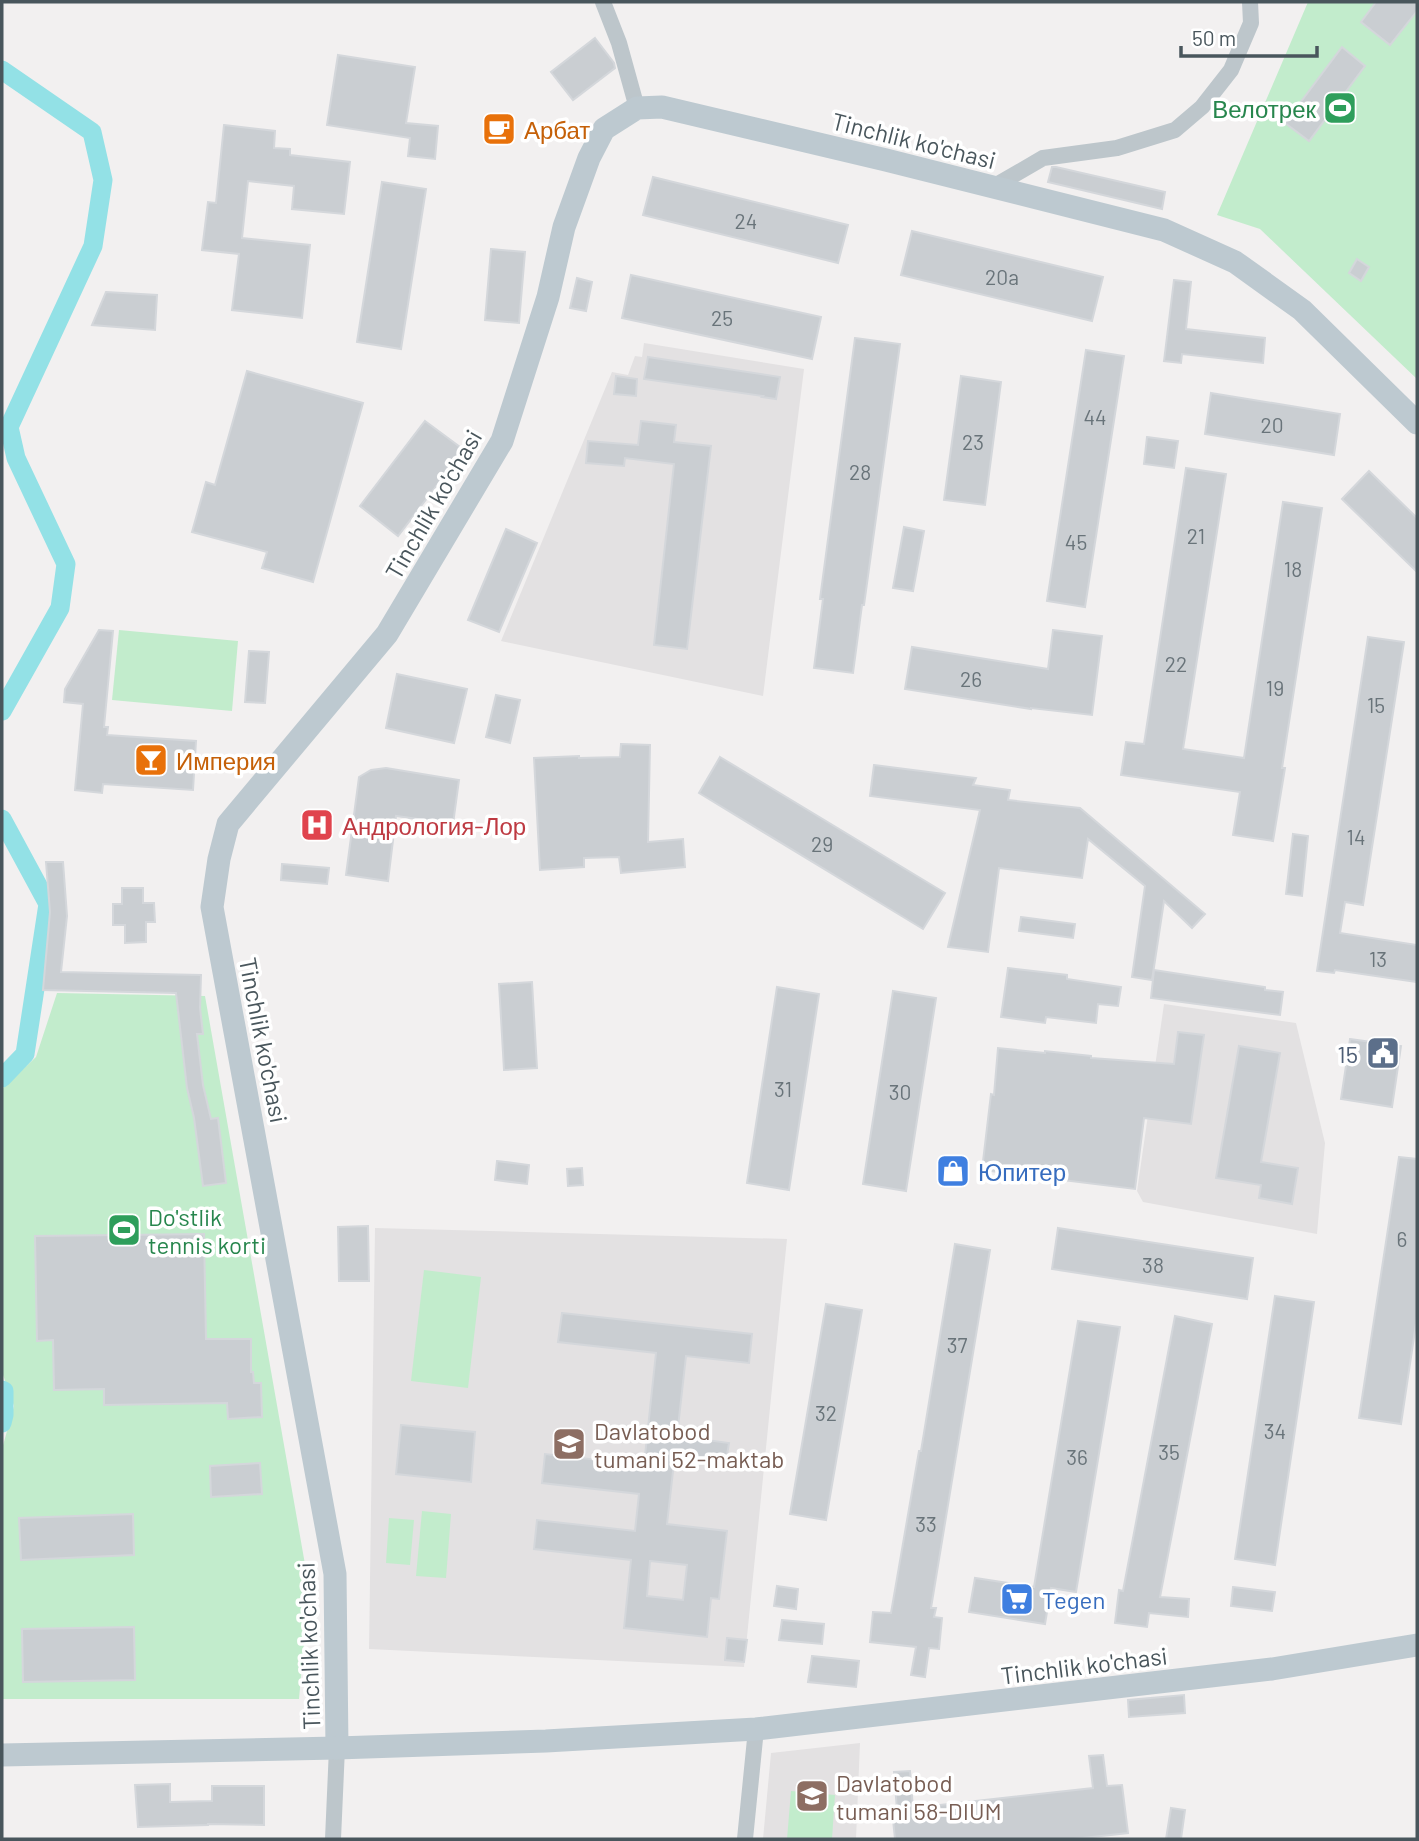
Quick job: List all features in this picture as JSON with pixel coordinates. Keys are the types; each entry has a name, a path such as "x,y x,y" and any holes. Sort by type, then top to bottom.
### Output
{"street":[{"path":"603,2 619,43 637,108"},
{"path":"993,187 1043,158 1117,148 1175,130 1202,107 1231,70 1251,23 1250,2"},
{"name":"Tinchlik ko'chasi","path":"337,1748 335,1574 212,907 219,859 228,824 387,634 502,442 548,297 564,227 589,158 604,129 637,108 662,107 1164,230 1235,262 1302,310 1417,423"},
{"name":"Tinchlik ko'chasi","path":"2,1755 546,1741 755,1729 1272,1670 1417,1645"},
{"path":"745,1839 755,1729"},
{"path":"333,1839 337,1748"}],"shaded area":[{"path":"644,343 804,369 763,696 501,641 612,372 628,375 635,356 642,357"},
{"path":"1164,1004 1296,1023 1325,1143 1317,1234 1143,1202 1137,1191"},
{"name":"Davlatobod tumani 52-maktab","path":"375,1228 787,1239 744,1667 369,1649"},
{"name":"Davlatobod tumani 58-DIUM","path":"860,1743 856,1839 763,1839 771,1753"}],"green space":[{"name":"Велотрек","path":"1308,2 1417,2 1417,379 1260,229 1217,215"},
{"path":"119,630 238,641 232,711 112,700"},
{"name":"Do'stlik tennis korti","path":"57,993 205,996 309,1587 299,1699 2,1699 2,1449 14,1406 2,1372 2,1089 36,1057"},
{"path":"424,1270 481,1277 468,1388 411,1381"},
{"path":"422,1511 451,1514 446,1578 416,1576"},
{"path":"389,1518 414,1520 410,1565 386,1563"},
{"path":"791,1791 835,1795 832,1839 787,1839"}],"building":[{"path":"1376,2 1417,2 1417,11 1390,45 1361,22"},
{"path":"595,38 615,68 573,100 551,72"},
{"path":"1342,47 1365,66 1309,141 1285,123"},
{"path":"338,55 415,67 406,123 438,126 435,159 408,156 410,138 327,125"},
{"path":"224,125 275,131 274,148 290,149 290,155 350,162 344,214 292,209 294,186 248,181 242,238 310,245 302,318 232,310 239,254 202,250 208,202 216,203"},
{"path":"1052,167 1165,192 1162,209 1048,182"},
{"path":"653,177 848,225 838,263 643,215"},
{"path":"382,182 426,189 401,349 357,342"},
{"path":"912,231 1103,277 1092,321 901,275"},
{"path":"491,249 525,252 519,323 485,320"},
{"path":"1357,259 1369,267 1361,281 1349,273"},
{"path":"631,275 821,317 812,359 622,318"},
{"path":"577,278 592,282 586,311 570,308"},
{"path":"1174,280 1191,282 1186,329 1265,338 1263,363 1182,354 1181,363 1164,361"},
{"path":"106,292 157,295 155,330 92,325"},
{"path":"855,338 900,344 853,673 814,668 823,599 820,599"},
{"path":"1086,350 1124,356 1085,607 1047,601"},
{"path":"648,357 780,377 776,399 644,379"},
{"path":"247,371 363,403 313,582 262,568 267,552 192,532 206,482 215,485"},
{"path":"616,376 637,379 636,396 614,394"},
{"path":"961,376 1001,382 985,505 944,500"},
{"path":"1211,393 1340,414 1334,455 1205,434"},
{"path":"425,421 464,450 398,536 360,506"},
{"path":"641,421 676,425 674,442 711,446 687,649 654,645 674,464 625,458 624,466 586,463 588,441 638,445"},
{"path":"1147,437 1178,441 1174,468 1144,464"},
{"path":"1186,468 1226,474 1183,749 1244,758 1283,502 1322,508 1273,841 1233,835 1240,792 1121,775 1126,742 1144,744"},
{"path":"1369,471 1417,518 1417,572 1342,499"},
{"path":"904,527 924,531 913,591 893,588"},
{"path":"506,529 537,543 499,632 468,620"},
{"path":"99,630 113,631 104,727 108,727 107,735 196,741 193,790 103,784 102,793 75,790 83,704 64,702 65,689"},
{"path":"1053,630 1102,636 1092,715 1031,709 905,689 912,647 1048,669"},
{"path":"1368,637 1404,642 1363,905 1345,902 1340,933 1417,945 1417,982 1335,970 1334,973 1317,971"},
{"path":"249,651 269,652 265,703 245,702"},
{"path":"397,674 467,689 454,743 386,728"},
{"path":"496,695 520,700 510,743 486,737"},
{"path":"621,744 650,745 648,842 683,839 685,867 621,873 619,857 584,858 584,867 540,870 534,758 620,757"},
{"path":"720,757 945,893 923,929 699,793"},
{"path":"874,765 976,778 973,785 1010,790 1008,800 1080,808 1205,914 1192,928 1164,901 1152,980 1132,977 1145,886 1088,839 1082,878 999,868 988,952 948,947 980,810 870,796"},
{"path":"386,768 459,780 453,824 396,816 388,881 346,875 359,777 371,770"},
{"path":"1293,834 1308,836 1302,896 1286,894"},
{"path":"46,862 63,862 67,916 61,972 201,975 200,1008 203,1034 197,1034 203,1085 211,1119 218,1118 226,1183 203,1186 187,1088 176,993 43,990 50,912"},
{"path":"282,864 329,868 327,884 281,880"},
{"path":"122,888 143,888 143,903 154,903 155,922 146,922 146,942 125,943 125,925 113,925 113,904 122,904"},
{"path":"1021,917 1075,924 1073,938 1019,931"},
{"path":"1008,968 1067,975 1067,979 1121,987 1118,1006 1098,1004 1096,1023 1046,1017 1045,1023 1001,1017"},
{"path":"1154,970 1283,992 1280,1015 1151,998"},
{"path":"532,982 537,1068 504,1070 499,984"},
{"path":"777,987 819,994 789,1190 747,1183"},
{"path":"893,991 936,998 906,1191 863,1184"},
{"path":"1178,1032 1204,1035 1191,1124 1144,1118 1135,1189 982,1170 991,1094 994,1095 998,1048 1174,1064"},
{"path":"1350,1039 1401,1046 1392,1107 1341,1099"},
{"path":"1239,1046 1280,1053 1261,1162 1298,1168 1292,1204 1259,1198 1261,1185 1216,1178"},
{"path":"1399,1157 1417,1159 1417,1317 1401,1424 1359,1418"},
{"path":"497,1161 529,1165 527,1184 495,1180"},
{"path":"582,1168 583,1185 568,1186 567,1169"},
{"path":"368,1226 369,1281 339,1281 338,1227"},
{"path":"1058,1228 1253,1258 1247,1299 1052,1269"},
{"path":"204,1234 206,1339 251,1339 251,1372 254,1383 261,1383 262,1417 228,1419 227,1403 104,1405 104,1389 54,1390 53,1340 37,1341 35,1236"},
{"path":"955,1244 990,1250 931,1608 936,1608 934,1617 942,1618 939,1649 929,1648 925,1677 911,1675 916,1647 870,1642 873,1612 891,1613"},
{"path":"1275,1296 1314,1302 1275,1565 1235,1559"},
{"path":"826,1304 862,1310 826,1520 790,1514"},
{"path":"562,1313 752,1334 749,1363 686,1356 677,1436 729,1443 726,1461 675,1454 667,1524 727,1531 719,1599 711,1598 707,1637 624,1628 631,1560 534,1549 537,1520 635,1531 639,1494 542,1483 545,1454 644,1465 656,1353 558,1342","holes":["650,1561 687,1565 683,1600 647,1596"]},
{"path":"1175,1316 1212,1324 1160,1597 1189,1599 1188,1617 1149,1613 1147,1627 1115,1623 1119,1590 1123,1591"},
{"path":"1078,1321 1120,1327 1076,1592 1051,1588 1045,1624 969,1612 975,1578 1034,1587"},
{"path":"401,1425 475,1432 471,1482 396,1474"},
{"path":"260,1463 262,1494 211,1497 210,1466"},
{"path":"133,1514 134,1555 21,1560 19,1518"},
{"path":"777,1586 798,1589 796,1609 774,1606"},
{"path":"1233,1587 1275,1592 1272,1611 1231,1606"},
{"path":"782,1620 824,1624 822,1644 779,1640"},
{"path":"134,1627 135,1680 23,1682 22,1629"},
{"path":"727,1638 747,1640 744,1662 725,1660"},
{"path":"812,1656 859,1661 856,1687 808,1682"},
{"path":"1184,1695 1185,1713 1129,1717 1128,1700"},
{"path":"1103,1755 1107,1786 1122,1785 1128,1833 1074,1839 895,1839 892,1810 897,1810 894,1772 910,1771 913,1808 1093,1788 1089,1756"},
{"path":"170,1784 170,1802 212,1801 212,1786 264,1786 264,1825 138,1827 135,1785"},
{"path":"1171,1808 1185,1810 1181,1839 1166,1839"}],"waterway":[{"path":"2,70 92,132 103,180 93,246 9,427 16,458 66,564 60,608 2,711"},
{"path":"2,819 48,904 25,1054 2,1078"},
{"path":"2,1390 2,1423"}],"place":[{"name":"Велотрек","path":"1340,108"},
{"name":"Арбат","path":"499,129"},
{"name":"Империя","path":"151,760"},
{"name":"Андрология-Лор","path":"317,825"},
{"name":"15","path":"1383,1053"},
{"name":"Юпитер","path":"953,1171"},
{"name":"Do'stlik tennis korti","path":"124,1230"},
{"name":"Davlatobod tumani 52-maktab","path":"569,1444"},
{"name":"Tegen","path":"1017,1599"},
{"name":"Davlatobod tumani 58-DIUM","path":"812,1796"}]}
